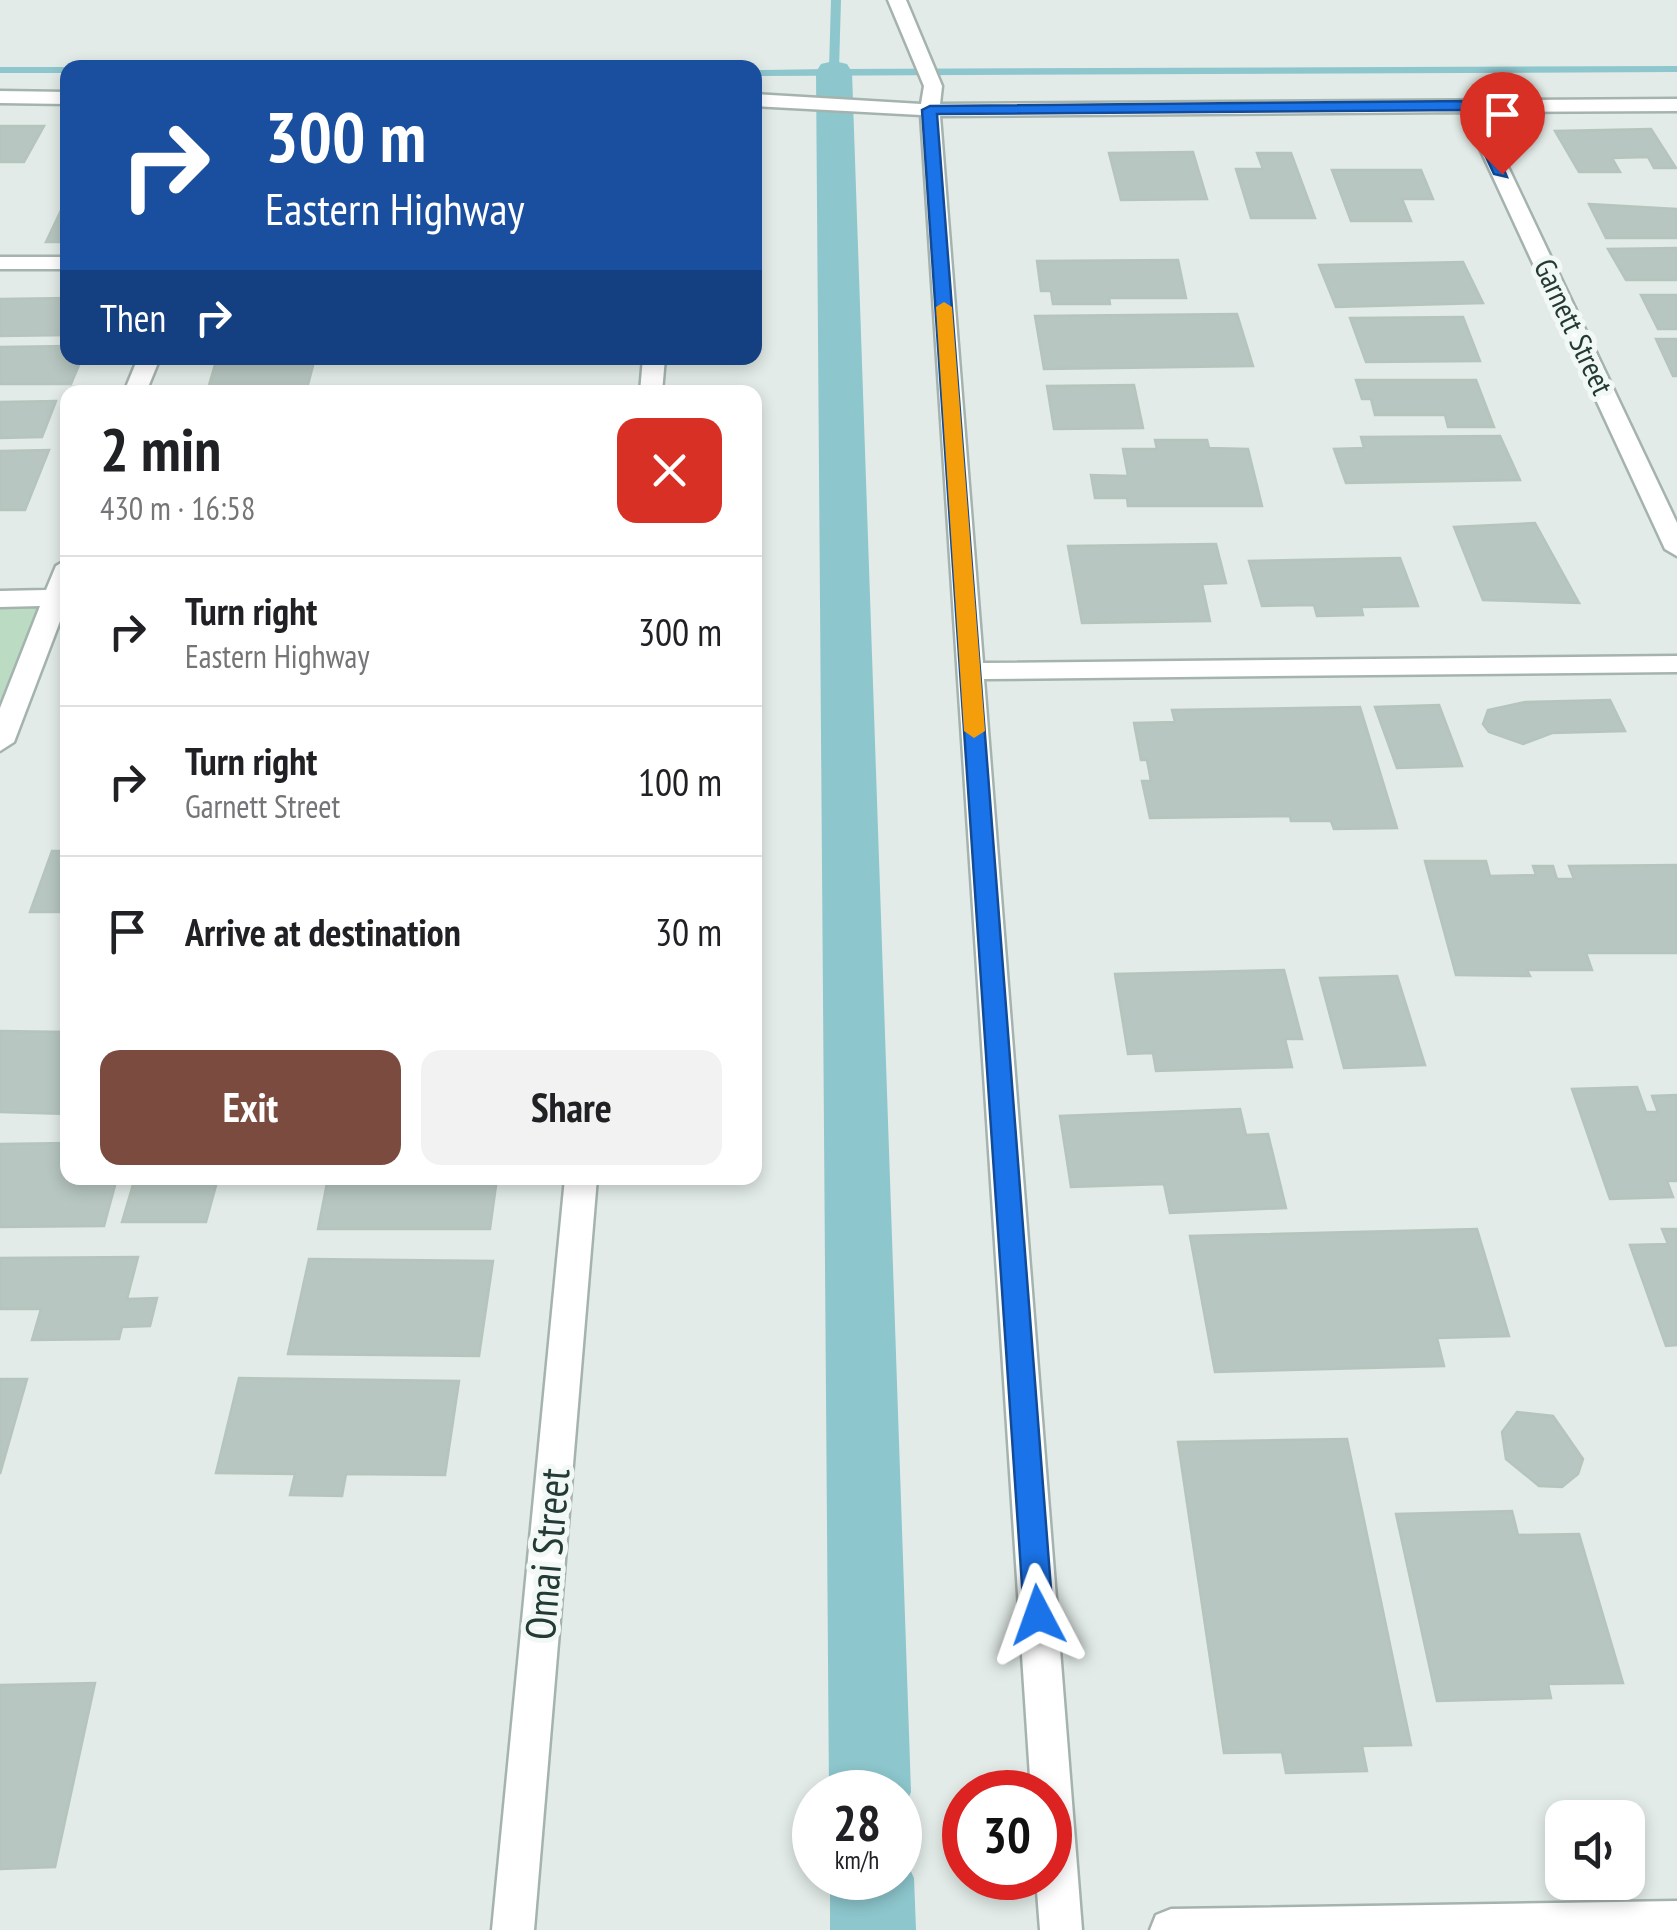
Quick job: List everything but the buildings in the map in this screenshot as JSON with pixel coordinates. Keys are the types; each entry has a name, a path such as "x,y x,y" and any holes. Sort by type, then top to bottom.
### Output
{"street":[{"path":"897,0 925,64 931,98 1061,1930"},
{"path":"0,98 60,98"},
{"path":"763,100 879,105 931,98 1677,106"},
{"name":"Garnett Street","path":"1470,105 1677,549"},
{"path":"0,263 60,263"},
{"path":"2,733 60,586"},
{"path":"0,599 55,598"},
{"path":"970,671 1677,664"},
{"name":"Omai Street","path":"513,1930 579,1185"},
{"path":"1171,1930 1677,1922"}],"green space":[{"path":"0,598 55,598 0,728"}],"waterway":[{"path":"834,72 836,0"},
{"path":"762,73 1677,69"},
{"path":"0,70 60,70"},
{"path":"834,72 870,1770"},
{"path":"872,1900 873,1930"}],"slow traffic":[{"path":"944,307 974,731"}],"route":[{"path":"1038,1615 930,110 1470,105 1502,174"}]}
